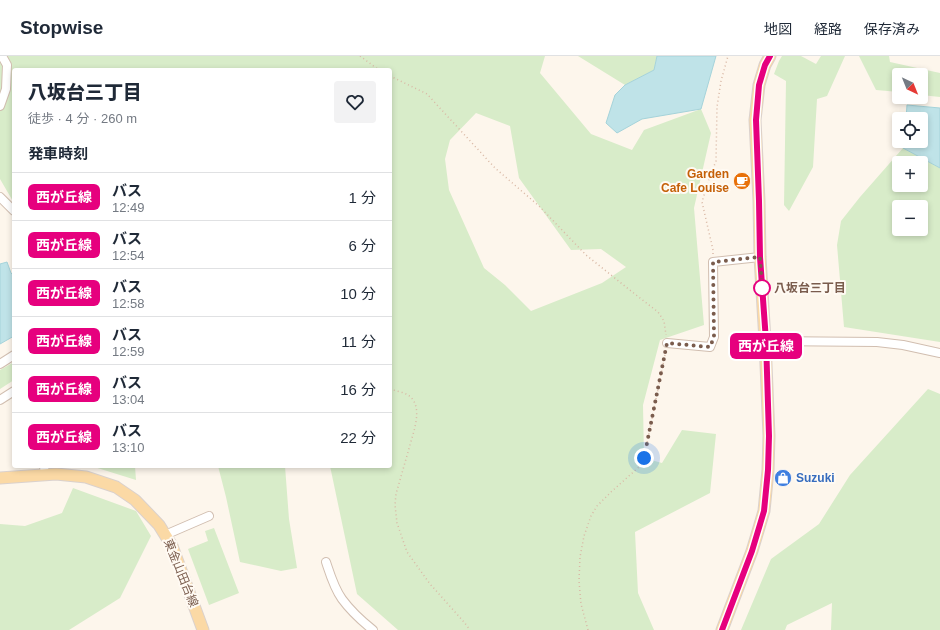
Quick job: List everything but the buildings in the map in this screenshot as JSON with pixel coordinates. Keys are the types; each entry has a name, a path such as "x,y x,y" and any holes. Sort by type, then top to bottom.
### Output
{"main road":[{"path":"722,630 752,551 764,511 768,470 769,436 766,341 760,257 756,120 759,85 765,65 770,56"},
{"name":"東金山田台線","path":"0,478 44,470 56,474 86,477 116,487 135,500 159,525 172,546 203,630"}],"street":[{"path":"0,106 6,89 7,71 7,65 2,56"},
{"path":"0,197 12,209"},
{"path":"667,343 710,347 714,337 713,262 760,257"},
{"path":"766,341 877,342 902,345 940,353"},
{"path":"0,364 12,356"},
{"path":"0,400 12,392"},
{"path":"165,535 209,516"},
{"path":"326,562 334,585 342,599 363,622 373,630"}],"path":[{"path":"360,56 377,68"},
{"path":"713,262 713,250 702,202 716,161 717,107 721,81 728,56"},
{"path":"392,77 426,94 495,168 539,206 586,255 630,292 658,312 664,321 667,343 644,458 639,467 598,506 591,516 584,536 580,557 579,581 581,604 588,630"},
{"path":"392,390 409,396 416,405 416,422 414,431 396,494 395,505 397,524 407,552 430,584 470,630"}],"green space":[{"path":"0,56 545,56 540,73 591,134 632,150 644,130 701,109 711,133 694,208 704,325 660,340 643,405 644,458 662,463 682,430 716,434 710,493 635,532 638,593 654,630 398,630 357,594 330,468 392,468 392,68 12,68 12,200 0,179","holes":["476,113 510,126 519,178 571,250 601,249 626,267 602,283 531,311 505,285 484,268 449,190 445,159 450,140"]},
{"path":"578,56 657,56 654,70 625,85"},
{"path":"782,56 801,56 816,64 821,56 845,56 827,96 817,99 813,167 789,211 784,205 786,81 774,74"},
{"path":"859,56 889,56 890,62 917,68 892,68 892,91 876,90"},
{"path":"928,70 940,73 940,97 928,96"},
{"path":"903,148 918,156 896,156"},
{"path":"892,161 892,192 928,192 928,162 940,168 940,342 844,327 837,245 841,221"},
{"path":"12,363 12,381 0,389 0,370"},
{"path":"928,389 940,394 940,630 831,630 832,603 787,625 785,630 741,630 771,559 819,524 850,475"},
{"path":"97,468 135,468 136,480"},
{"path":"219,468 285,468 289,519 297,568 281,571 240,562"},
{"path":"73,488 136,511 151,536 120,598 69,630 0,630 0,524 25,526 62,513"},
{"path":"214,528 239,593 209,605 188,549 208,541 205,531"}],"water":[{"path":"657,56 716,56 701,109 642,119 617,133 606,123 615,95 625,85 654,70"},
{"path":"907,105 940,108 940,168 928,162 928,156 918,156 903,148 928,148 928,112 906,112"},
{"path":"7,262 12,274 12,337 0,344 0,264"}],"bus line":[{"name":"西が丘線","path":"722,630 752,551 764,511 767,484 769,436 766,341 760,257 756,120 759,85 765,65 770,56"}],"place":[{"name":"Garden Cafe Louise","path":"742,181"},
{"name":"八坂台三丁目","path":"762,288"},
{"name":"Suzuki","path":"783,478"}],"route":[{"path":"644,458 667,343 710,347 714,337 713,262 760,257 762,288"}]}
